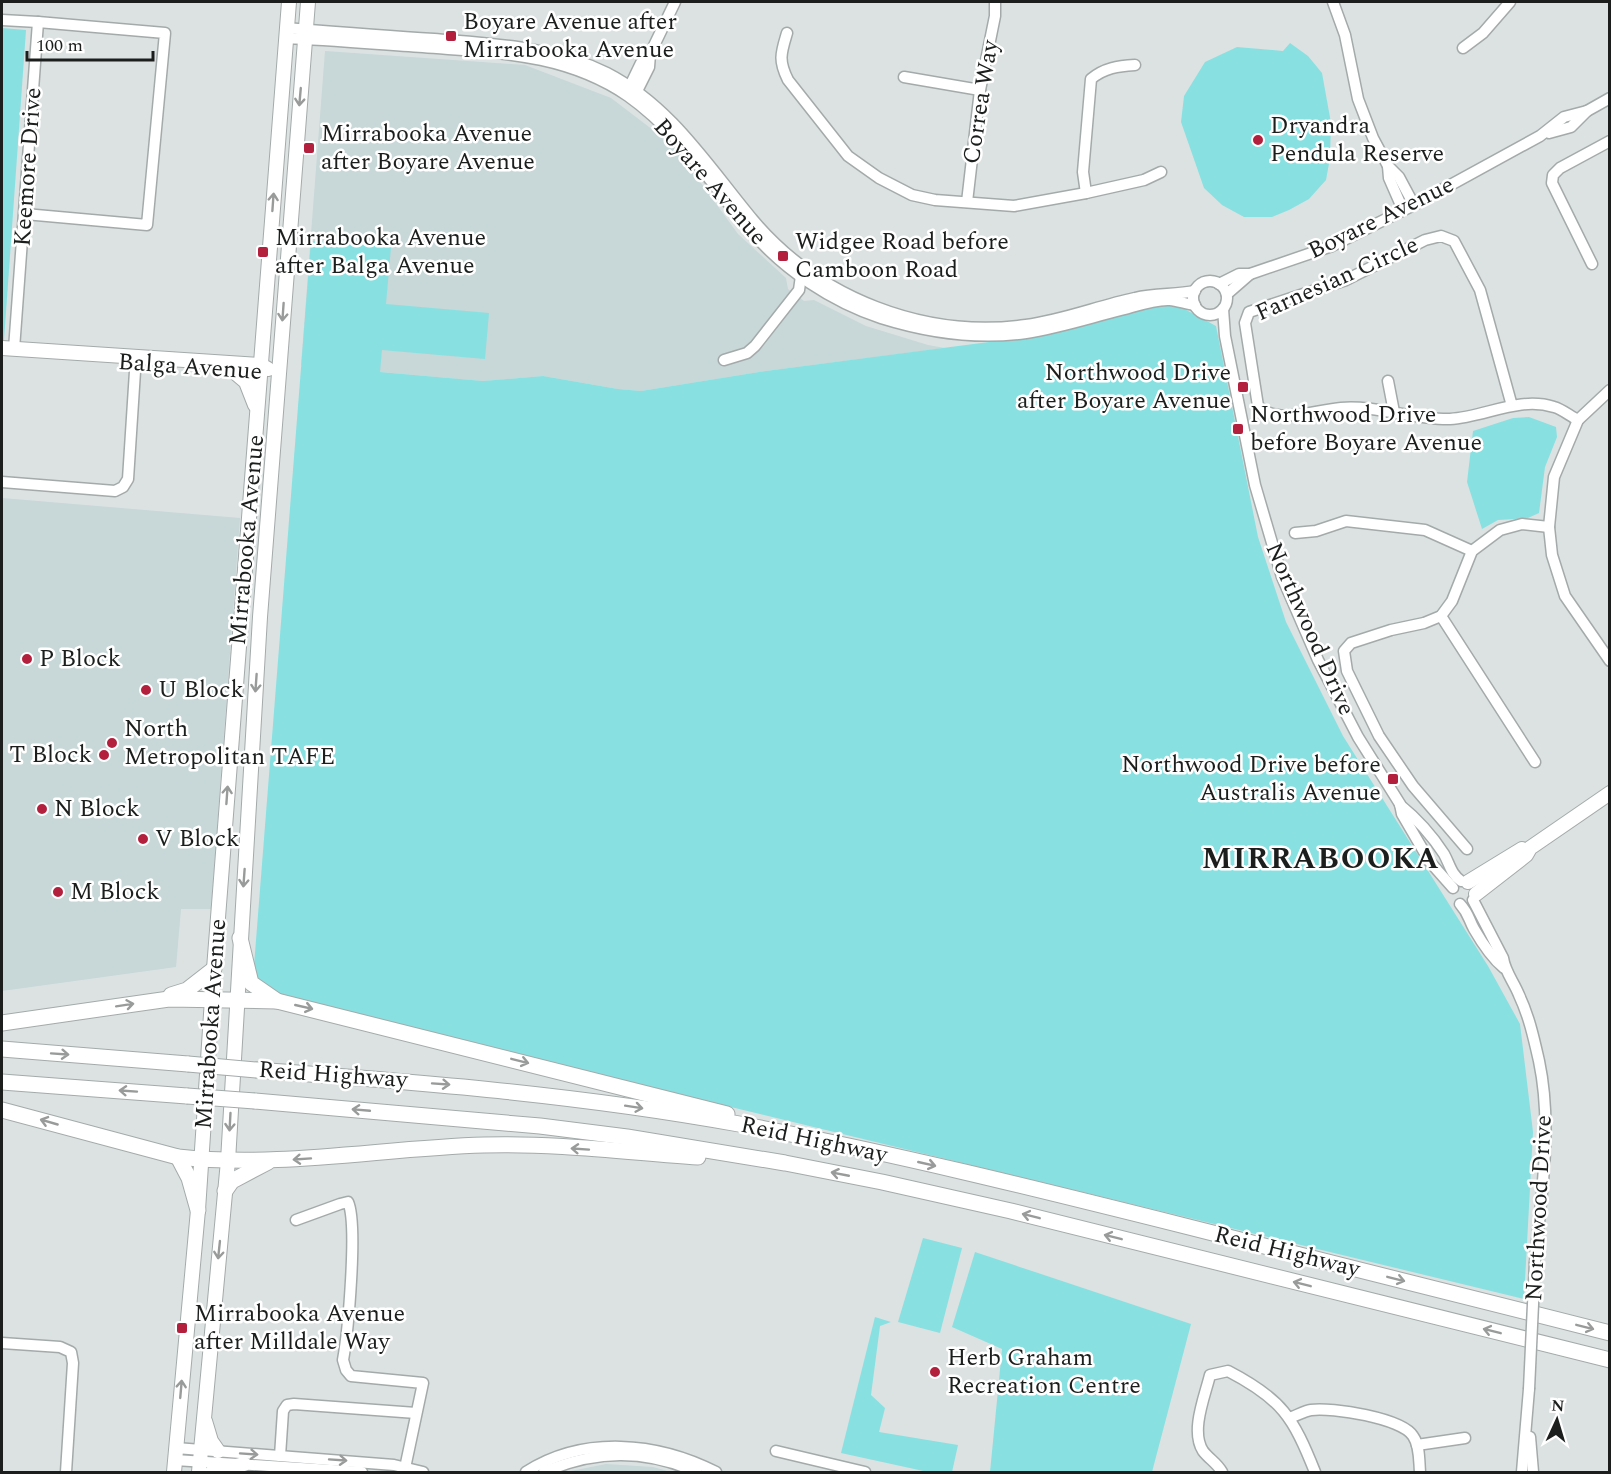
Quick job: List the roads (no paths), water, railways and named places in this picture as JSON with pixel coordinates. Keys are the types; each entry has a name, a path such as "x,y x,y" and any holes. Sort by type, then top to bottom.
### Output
{"highway":[{"path":"240,938 251,983 277,1001"},
{"path":"148,1001 187,990 214,969"},
{"path":"2,1023 169,999 277,1001 674,1099 850,1146"},
{"name":"Reid Highway","path":"2,1049 462,1085 631,1107 736,1124 850,1146 1002,1181 1610,1333"},
{"name":"Reid Highway","path":"2,1082 540,1126 674,1144 785,1163 1011,1211 1610,1360"},
{"path":"2,1110 178,1157 202,1160 270,1161 486,1145 528,1145 785,1163"},
{"path":"178,1157 189,1178 198,1210"},
{"path":"225,1191 232,1181 270,1161"}],"main road":[{"name":"Mirrabooka Avenue","path":"175,1460 202,1160 214,969 289,2"},
{"name":"Mirrabooka Avenue","path":"199,1461 228,1161 266,539 308,2"},
{"path":"267,280 275,257 278,235 283,230 290,229"},
{"path":"216,362 252,353 262,345"},
{"name":"Balga Avenue","path":"6,350 136,360 232,371 261,369"},
{"name":"Balga Avenue","path":"136,360 216,362 279,374"},
{"path":"232,371 246,382 257,415"},
{"path":"248,538 266,539"},
{"path":"1475,897 1526,855 1530,848 1610,793"},
{"path":"1461,884 1521,849 1530,848"},
{"path":"186,1338 197,1284 205,1280 216,1282"},
{"path":"204,1410 211,1440 218,1451"},
{"path":"212,1473 244,1464"}],"street":[{"path":"631,93 641,63 650,54 675,2"},
{"name":"Correa Way","path":"967,202 980,90 995,16 995,2"},
{"path":"1333,2 1345,34 1358,99 1373,138 1388,166 1399,177 1414,205"},
{"path":"1464,48 1483,33 1510,2"},
{"path":"2,20 165,33 147,225 25,214"},
{"name":"Keemore Drive","path":"6,350 25,214 38,22"},
{"name":"Boyare Avenue","path":"286,33 534,48 604,72 674,124 760,228 798,264 846,294 872,306 927,322 964,327 1011,327 1034,324 1159,293 1195,291"},
{"path":"787,33 781,56 782,67 788,80 848,156 879,178 912,195 935,200 1014,206 1144,180 1161,172"},
{"path":"1086,193 1083,172 1091,79 1099,71 1118,66 1135,65"},
{"path":"904,77 980,90"},
{"name":"Boyare Avenue","path":"631,93 684,146 752,233 814,285 838,300 882,318 928,331 974,336 1028,332 1168,300 1195,305"},
{"name":"Boyare Avenue","path":"1219,284 1239,274 1250,274 1332,246 1414,205 1540,136 1571,127 1587,111 1610,99"},
{"path":"1592,264 1552,183 1553,175 1560,168 1610,141"},
{"path":"1388,166 1389,178 1403,210"},
{"name":"Farnesian Circle","path":"1512,406 1480,290 1454,241 1441,236 1425,240 1346,280 1249,312 1245,323 1258,406 1266,414 1283,416 1346,407 1451,419 1495,411 1529,402 1555,407 1578,420"},
{"name":"Boyare Avenue","path":"1227,294 1250,274"},
{"path":"724,360 747,353 755,346 799,290 801,276"},
{"path":"1207,282 1219,284 1227,294 1226,304 1220,312 1210,315 1201,312 1195,305 1195,291 1207,282"},
{"path":"799,290 814,285"},
{"name":"Northwood Drive","path":"1223,309 1226,336 1255,485 1282,577 1318,660 1358,737 1400,804 1441,850 1452,874 1461,884"},
{"name":"Northwood Drive","path":"1210,315 1226,336"},
{"path":"2,482 115,491 123,487 128,479 136,360"},
{"path":"1388,381 1394,412"},
{"path":"1610,390 1578,420 1554,477 1549,527 1552,555 1565,596 1610,661"},
{"path":"1295,533 1316,531 1346,521 1425,530 1472,551"},
{"path":"1467,849 1413,786 1379,736 1345,663 1344,651 1351,644 1391,630 1424,624 1441,616 1452,601 1472,551 1500,530 1522,524 1549,527"},
{"path":"1441,616 1534,762"},
{"name":"Northwood Drive","path":"1400,804 1402,814 1430,862 1461,884"},
{"path":"1461,884 1474,886 1475,897 1467,904 1460,904 1454,899 1461,884"},
{"name":"Northwood Drive","path":"1475,897 1503,958 1504,968"},
{"name":"Northwood Drive","path":"1460,904 1468,913 1473,927 1484,944 1504,968 1519,993 1529,1019 1545,1104 1545,1147 1535,1262 1529,1389 1522,1473"},
{"path":"296,1220 348,1202 351,1209 352,1246 343,1360 351,1376 423,1383 405,1468"},
{"path":"2,1342 60,1347 71,1352 73,1363 66,1473"},
{"path":"1222,1473 1218,1464 1203,1450 1197,1426 1210,1375 1228,1371 1255,1385 1279,1405 1300,1433 1315,1473"},
{"path":"280,1456 283,1411 287,1405 416,1413"},
{"path":"1289,1418 1309,1410 1352,1411 1402,1427 1413,1434 1417,1445 1420,1473"},
{"name":"Northwood Drive","path":"1527,1419 1533,1473"},
{"path":"1417,1445 1465,1438"},
{"path":"526,1473 543,1469 572,1453 609,1446 642,1448 680,1461 695,1462 716,1473"},
{"path":"199,1461 218,1451 394,1465 423,1473"},
{"path":"776,1451 865,1473"},
{"path":"175,1460 362,1473"},
{"path":"680,1461 697,1473"}],"place":[{"name":"Boyare Avenue after Mirrabooka Avenue","path":"451,36"},
{"name":"Dryandra Pendula Reserve","path":"1258,140"},
{"name":"Mirrabooka Avenue after Boyare Avenue","path":"309,148"},
{"name":"Mirrabooka Avenue after Balga Avenue","path":"263,252"},
{"name":"Widgee Road before Camboon Road","path":"783,256"},
{"name":"Northwood Drive after Boyare Avenue","path":"1243,387"},
{"name":"Northwood Drive before Boyare Avenue","path":"1238,429"},
{"name":"P Block","path":"27,659"},
{"name":"U Block","path":"146,690"},
{"name":"North Metropolitan TAFE","path":"112,743"},
{"name":"T Block","path":"104,755"},
{"name":"Northwood Drive before Australis Avenue","path":"1393,779"},
{"name":"N Block","path":"42,809"},
{"name":"V Block","path":"143,839"},
{"name":"M Block","path":"58,892"},
{"name":"Mirrabooka Avenue after Milldale Way","path":"182,1328"},
{"name":"Herb Graham Recreation Centre","path":"935,1372"}],"district":[{"name":"MIRRABOOKA","path":"1321,859"}]}
